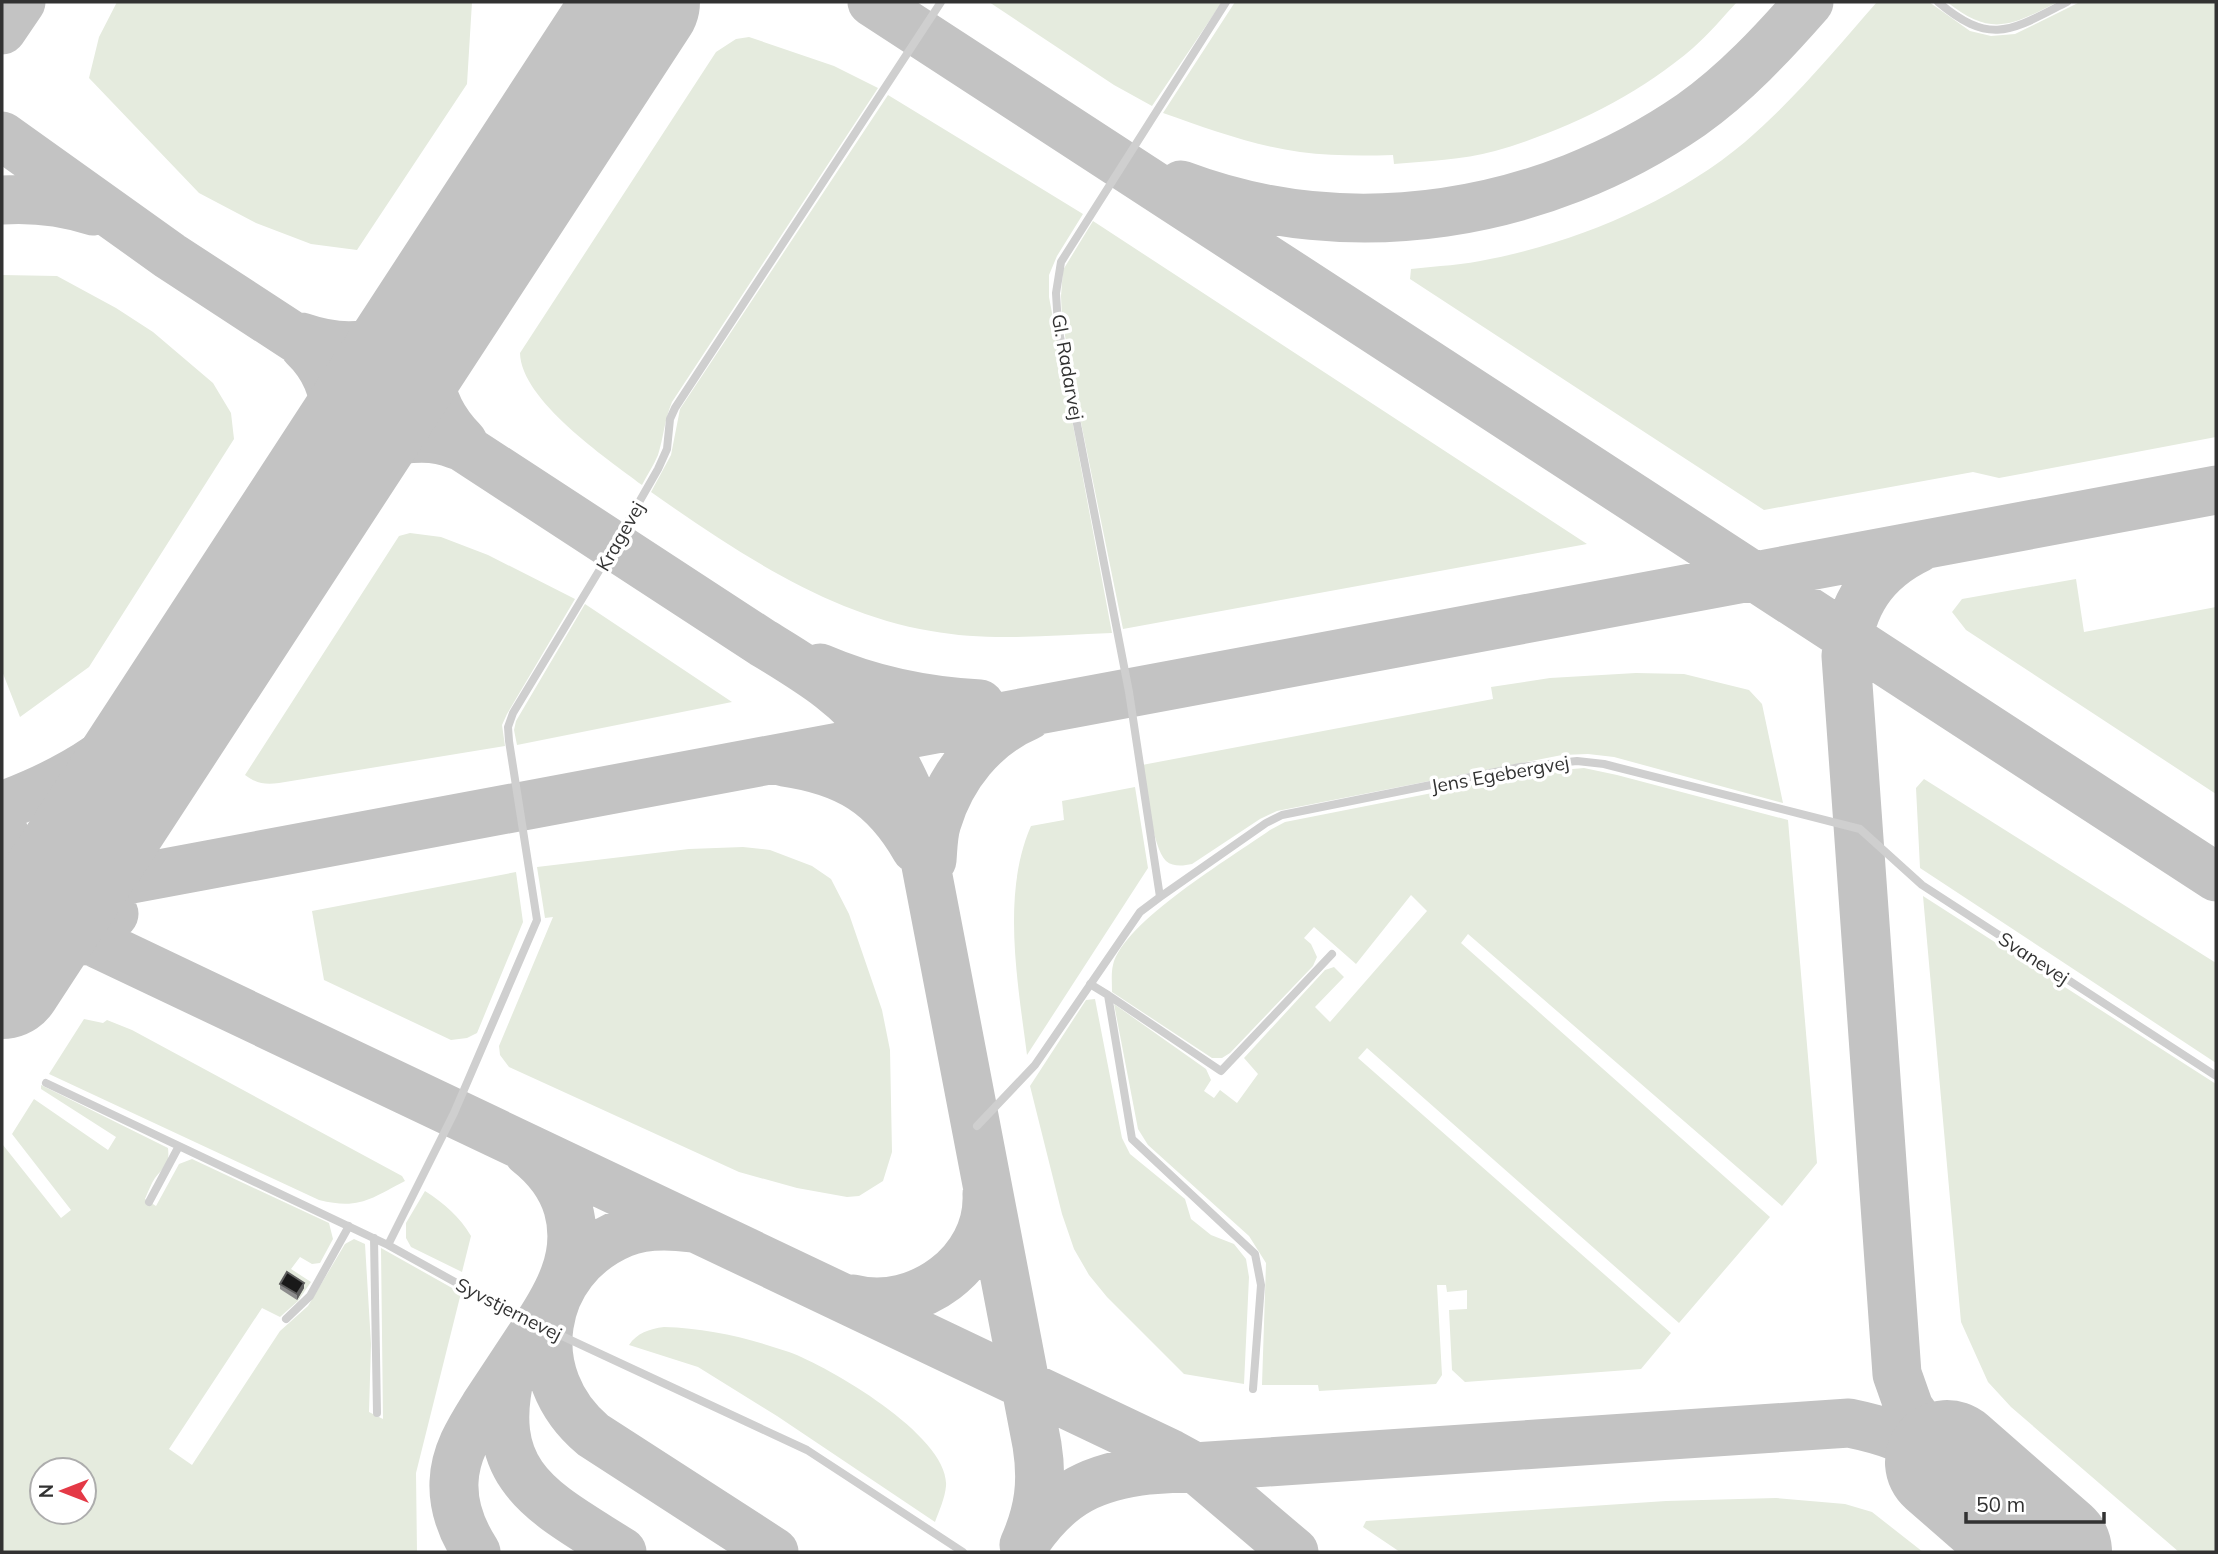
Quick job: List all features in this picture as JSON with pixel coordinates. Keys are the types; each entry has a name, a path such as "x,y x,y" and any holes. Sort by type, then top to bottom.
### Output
{"lane":[{"name":"Kragevej","path":"388,1245 454,1113 537,920 509,741 508,727 513,713 658,469 667,449 670,419 675,408 941,2"},
{"name":"Gl. Radarvej","path":"1160,897 1129,692 1058,326 1056,293 1060,262 1226,2"},
{"path":"1938,2 1972,26 1999,30 2016,28 2067,2"},
{"name":"Jens Egebergvej","path":"977,1126 1035,1065 1140,912 1266,823 1282,815 1548,764 1577,761 1604,764 1860,830"},
{"name":"Svanevej","path":"1860,830 1922,885 2216,1076"},
{"path":"1090,984 1220,1070 1332,954"},
{"path":"1108,995 1132,1139 1255,1254 1261,1285 1253,1389"},
{"name":"Syvstjernevej","path":"46,1083 374,1238 502,1308 807,1450 963,1552"},
{"path":"149,1202 179,1146"},
{"path":"286,1318 310,1296 349,1226"},
{"path":"374,1238 377,1413"}],"shaded area":[{"path":"117,2 472,2 467,84 357,250 311,244 256,223 199,193 89,78 99,37"},
{"path":"989,2 1222,2 1152,106 1114,85"},
{"path":"1235,2 1737,2 1699,43 1648,82 1574,122 1521,143 1483,154 1394,164 1393,155 1323,154 1265,145 1163,113"},
{"path":"1877,2 1929,2 1970,31 1991,36 2015,34 2080,2 2216,2 2216,437 1999,478 1973,472 1764,510 1410,279 1411,269 1480,261 1557,242 1625,216 1688,182 1718,163 1763,126 1814,74"},
{"path":"1947,2 2058,2 2015,22 1990,24 1963,13"},
{"path":"749,37 834,66 878,88 672,402 658,455 642,485 588,444 550,408 534,390 524,371 520,353 716,52 736,39"},
{"path":"888,95 1083,214 1057,256 1049,275 1049,297 1112,633 976,636 893,623 819,595 784,577 651,492 671,455 680,409"},
{"path":"1093,221 1587,544 1123,629 1062,318 1063,270"},
{"path":"2,275 57,276 153,332 213,383 231,413 234,439 89,667 20,717 2,671"},
{"path":"410,533 441,537 488,555 575,599 507,714 502,725 505,746 279,783 260,783 249,778 245,775 399,536"},
{"path":"2076,579 2084,632 2216,607 2216,794 1966,630 1952,612 1962,599"},
{"path":"585,604 732,702 517,745 514,730 516,721"},
{"path":"1636,673 1684,674 1749,690 1762,704 1783,803 1614,757 1562,755 1277,811 1260,819 1192,864 1178,866 1166,861 1161,854 1150,816 1142,765 1493,699 1491,687 1550,678"},
{"path":"1584,768 1788,820 1817,1163 1782,1206 1468,934 1461,943 1770,1217 1679,1323 1367,1048 1358,1058 1671,1333 1641,1369 1465,1382 1452,1370 1449,1310 1467,1309 1467,1290 1447,1292 1446,1285 1437,1285 1442,1375 1436,1384 1319,1391 1318,1385 1262,1385 1266,1263 1249,1236 1148,1145 1138,1129 1114,1004 1206,1069 1211,1080 1204,1091 1214,1098 1220,1090 1237,1103 1258,1074 1244,1058 1325,970 1334,967 1344,977 1315,1007 1330,1022 1427,911 1411,895 1356,964 1314,927 1304,938 1311,944 1317,957 1313,966 1230,1053 1222,1058 1212,1058 1112,992 1113,965 1121,948 1136,930 1181,891 1285,822 1539,772"},
{"path":"1924,779 2216,963 2216,1063 1920,868 1916,788"},
{"path":"1135,787 1148,868 1027,1055 1016,969 1014,910 1016,880 1031,826 1064,820 1062,801"},
{"path":"743,847 770,850 812,866 831,879 849,914 882,1010 890,1050 892,1152 883,1181 859,1196 847,1197 797,1188 739,1172 509,1067 500,1055 499,1046 553,917 545,918 537,867 689,849"},
{"path":"516,872 523,922 477,1033 467,1038 451,1040 324,980 312,911"},
{"path":"1923,896 2216,1084 2216,1552 2179,1552 2011,1407 1988,1382 1961,1322"},
{"path":"1095,999 1122,1138 1130,1154 1185,1199 1191,1219 1211,1235 1234,1244 1246,1259 1249,1277 1244,1384 1184,1374 1107,1297 1089,1275 1074,1249 1062,1214 1030,1086 1086,1000"},
{"path":"84,1019 103,1023 107,1020 132,1030 402,1176 405,1181 373,1198 355,1203 319,1200 49,1074"},
{"path":"41,1085 168,1148 167,1162 145,1199 156,1206 179,1164 192,1159 329,1223 333,1239 320,1263 312,1264 300,1257 291,1269 311,1282 298,1301 280,1317 262,1308 169,1449 192,1465 280,1331 308,1306 345,1244 354,1239 365,1244 371,1344 369,1412 383,1419 381,1248 461,1293 416,1473 417,1552 2,1552 3,1145 61,1218 71,1210 12,1134 34,1099 108,1150 116,1137 41,1089"},
{"path":"425,1191 451,1211 471,1236 462,1272 411,1247 406,1238 406,1223"},
{"path":"664,1327 727,1335 789,1352 831,1372 884,1406 929,1446 942,1467 946,1486 935,1522 777,1416 698,1367 629,1345 644,1332"},
{"path":"1776,1498 1845,1504 1872,1512 1923,1552 1400,1552 1363,1527 1366,1521 1666,1501"}],"building":[{"path":"287,1272 304,1283 297,1294 280,1284"}],"taxiway":[{"path":"2,30 21,2"},
{"path":"617,34 642,2"},
{"path":"872,2 2216,877"},
{"path":"1181,185 1246,205 1312,215 1378,218 1444,212 1509,199 1573,178 1634,150 1691,115 1753,62 1809,2"},
{"path":"2,136 170,256 812,674 857,710 881,740 914,803 1037,1445 1040,1471 1038,1496 1024,1545"},
{"path":"2,200 48,201 93,211"},
{"path":"301,337 325,344 346,346 365,345 382,340 415,321 449,292"},
{"path":"448,294 433,334 429,372 438,408 463,442"},
{"path":"304,346 319,363 334,400 334,438 316,497"},
{"path":"318,495 353,460 388,443 423,438 457,445"},
{"path":"2,897 57,893 2216,490"},
{"path":"1919,548 1889,567 1867,591 1853,621 1846,656 1897,1374 1909,1408 1947,1462"},
{"path":"2,806 51,785 98,758 148,716 223,639"},
{"path":"820,668 898,693 980,704"},
{"path":"932,860 937,822 960,773 997,734 1028,716"},
{"path":"784,762 826,772 861,788 891,813 916,849"},
{"path":"114,914 106,887 104,858 115,803"},
{"path":"2,828 31,888 56,918"},
{"path":"2,910 60,927 92,941 1171,1454 1193,1466 1294,1552"},
{"path":"6,971 46,947 66,942 92,941"},
{"path":"476,1552 463,1528 455,1501 457,1461 475,1422 558,1291 572,1243 568,1208 561,1191 547,1170 528,1152"},
{"path":"853,1299 877,1302 901,1299 924,1291 945,1278 963,1262 976,1242 985,1219 987,1194"},
{"path":"692,1228 657,1226 623,1233 594,1250 572,1271 557,1297 549,1325 549,1355 556,1384 570,1411 593,1435 774,1552"},
{"path":"511,1371 505,1407 506,1437 514,1462 528,1483 546,1501 622,1552"},
{"path":"1028,1539 1053,1509 1080,1490 1111,1477 1149,1470 1849,1423 1898,1437 1943,1460"}],"runway":[{"path":"2,977 638,2"},
{"path":"1947,1462 2050,1552"}]}
